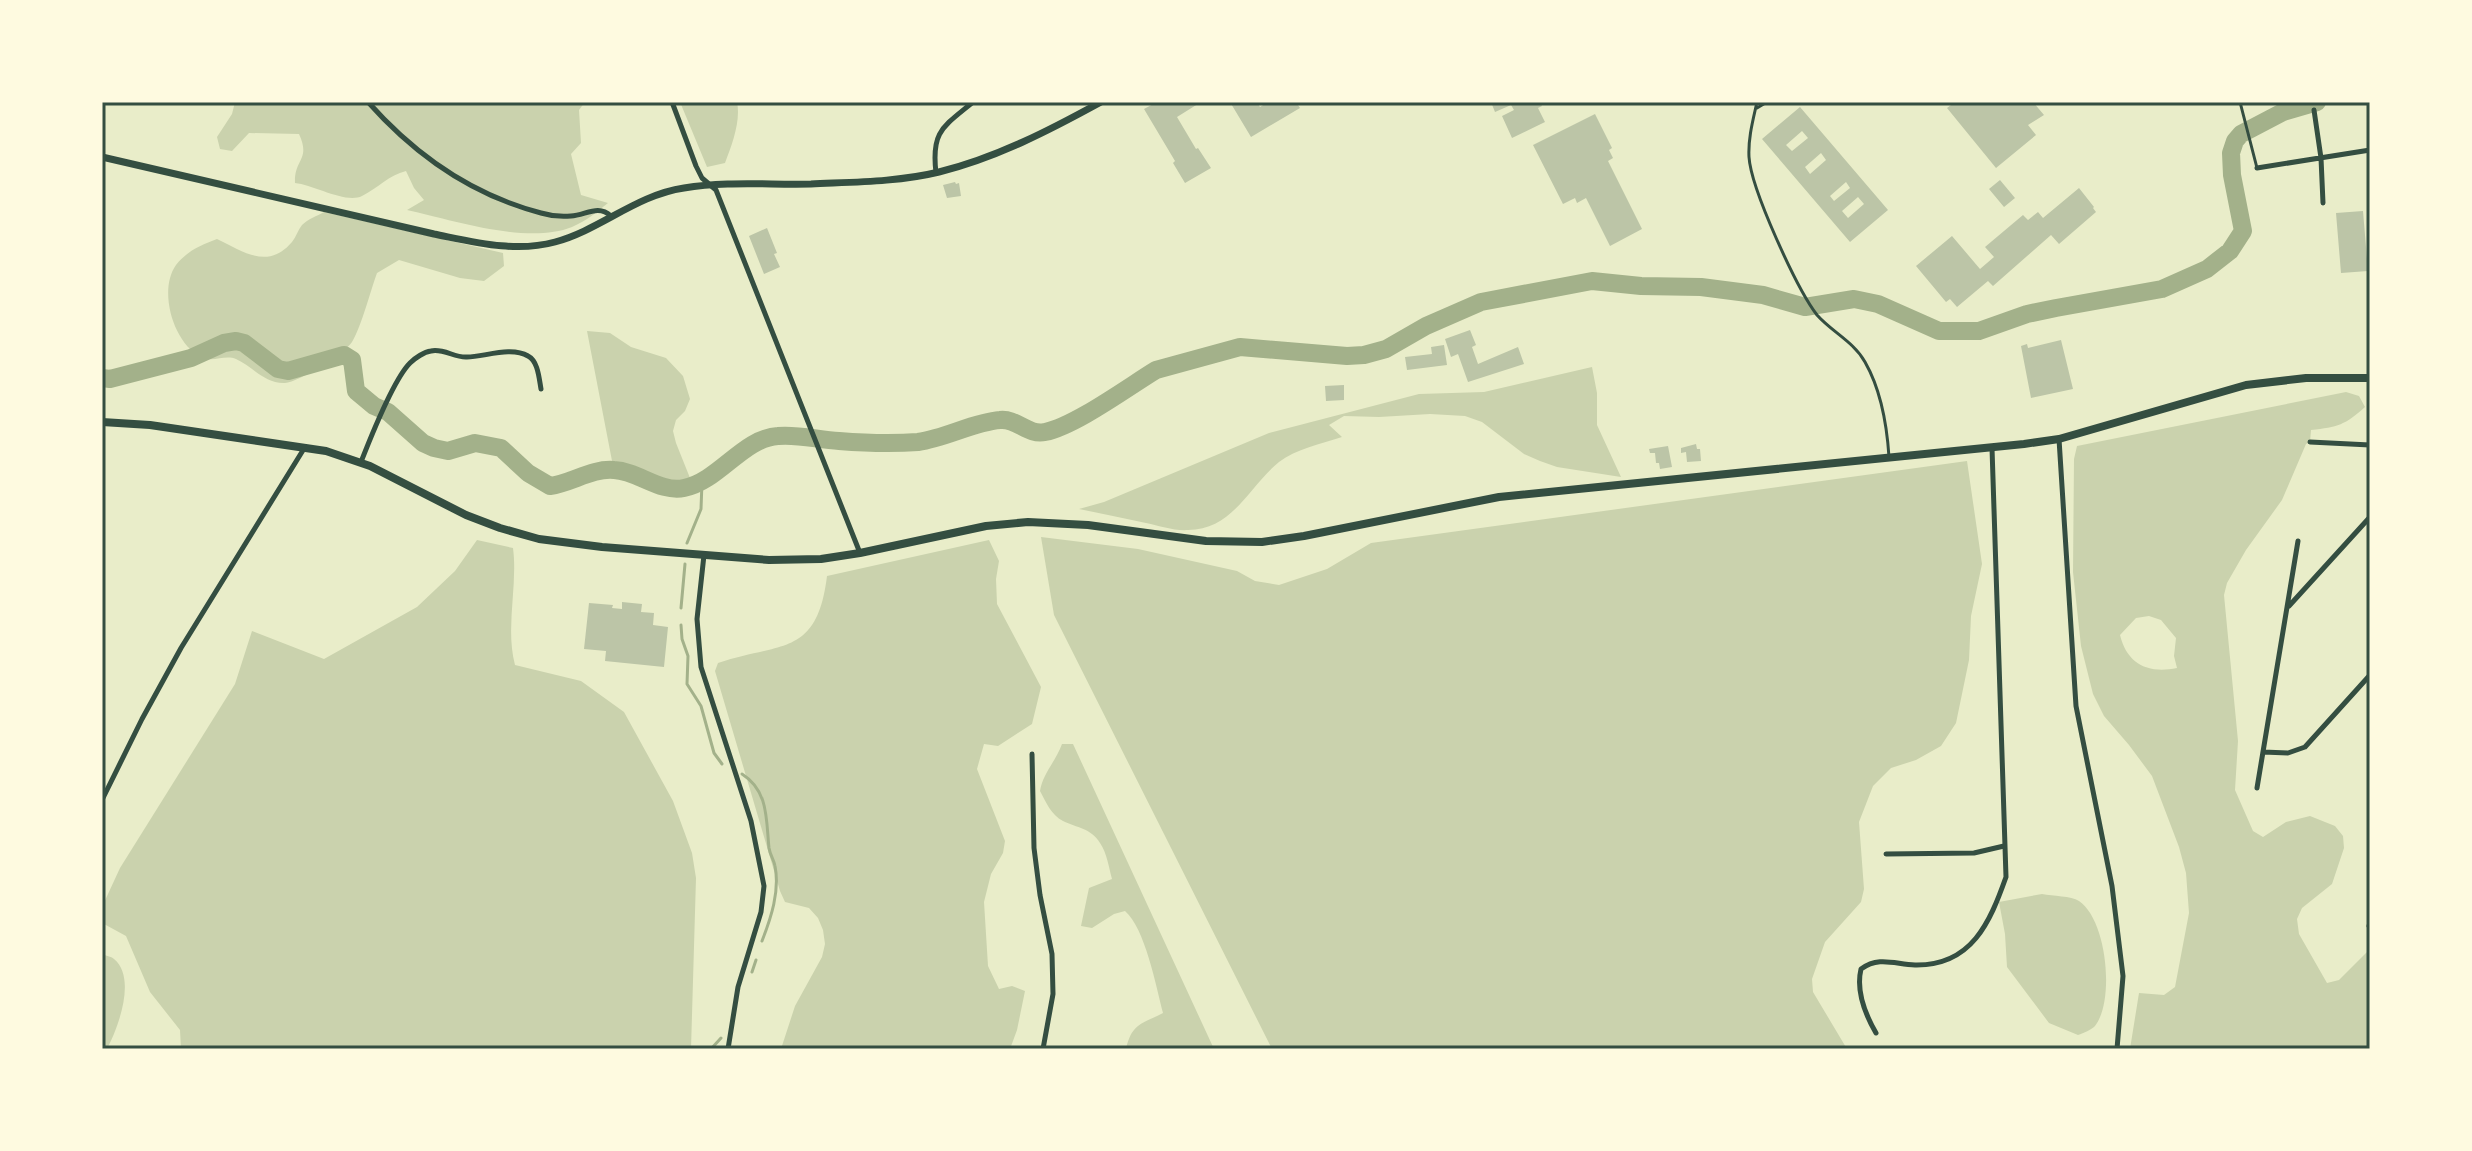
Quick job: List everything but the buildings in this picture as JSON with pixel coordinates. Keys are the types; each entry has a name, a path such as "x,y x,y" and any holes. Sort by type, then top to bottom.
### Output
{"main road":[{"path":"102,422 150,425 306,446 361,462 466,515 516,533 563,543 793,560 860,553 986,526 1028,522 1088,525 1206,541 1237,543 1280,540 1499,497 2059,439 2246,385 2306,378 2370,378"}],"street":[{"path":"368,102 428,160 476,188 508,203 558,217 595,210 606,211 611,216"},
{"path":"672,102 696,166 702,178 716,190 860,553"},
{"path":"936,173 934,153 937,137 953,118 973,102"},
{"path":"102,157 434,234 518,247 556,242 665,192 710,185 809,184 936,173 1014,145 1101,102"},
{"path":"2314,110 2323,203"},
{"path":"2257,168 2370,150"},
{"path":"361,462 370,437 409,364 422,354 432,350 460,358 516,352 530,356 541,389"},
{"path":"2059,439 2076,706 2112,886 2123,976 2117,1049"},
{"path":"2310,442 2370,445"},
{"path":"102,800 181,648 306,446"},
{"path":"1876,1033 1868,1019 1858,981 1861,969 1871,962 1916,965 1953,957 1984,930 2006,877 1992,448"},
{"path":"2288,607 2370,517"},
{"path":"2257,788 2298,541"},
{"path":"704,555 697,619 701,667 751,821 764,886 761,912 738,987 728,1049"},
{"path":"2263,752 2288,753 2305,747 2370,675"},
{"path":"1032,754 1034,848 1052,954 1053,994 1043,1049"},
{"path":"1886,854 1974,853 2004,846"}],"lane":[{"path":"1757,102 1749,142 1752,171 1773,228 1814,310 1853,346 1868,367 1883,417 1889,457"},
{"path":"1755,111 1767,102"},
{"path":"2240,102 2257,168"}],"green space":[{"path":"235,102 585,102 579,110 581,143 571,154 581,195 608,203 572,227 534,233 490,229 407,210 424,200 406,171 394,175 362,196 339,196 295,183 303,155 299,134 249,133 232,151 220,149 217,137 232,114"},
{"path":"680,102 737,102 737,125 725,163 707,167"},
{"path":"324,212 503,253 504,266 484,281 460,278 399,260 377,273 359,327 348,347 300,378 285,383 271,381 236,359 205,359 191,350 176,328 169,301 171,276 180,260 217,239 256,256 274,255 292,242 304,223"},
{"path":"587,331 610,333 631,347 666,358 683,376 690,399 685,411 676,420 673,431 690,478 681,486 637,479 613,466"},
{"path":"1592,367 1597,393 1597,425 1621,477 1557,467 1540,461 1524,454 1482,422 1465,416 1344,416 1329,425 1342,437 1286,457 1229,515 1204,528 1172,529 1079,509 1104,502 1269,433 1419,394 1484,392"},
{"path":"2346,392 2359,396 2365,407 2341,424 2311,430 2310,442 2306,444 2282,500 2246,550 2227,583 2224,595 2238,741 2235,790 2253,831 2263,837 2286,822 2310,816 2335,826 2343,836 2344,848 2332,884 2302,908 2297,919 2299,934 2327,983 2339,980 2370,949 2370,1049 2130,1049 2139,993 2164,995 2175,987 2189,913 2186,873 2152,776 2104,716 2093,694 2081,646 2073,572 2074,459 2077,446","holes":["2149,616 2161,620 2176,638 2174,656 2177,668 2157,669 2140,665 2123,645 2120,635 2136,618"]},
{"path":"1967,461 1982,564 1971,616 1969,660 1956,723 1941,746 1916,760 1891,768 1873,786 1859,822 1864,889 1861,902 1825,942 1812,979 1813,992 1847,1049 1272,1049 1054,615 1041,537 1138,549 1237,571 1255,581 1279,585 1327,569 1371,543"},
{"path":"477,540 513,548 511,636 515,665 581,681 624,712 673,801 692,853 696,878 691,1049 181,1049 180,1030 150,992 126,936 104,924 102,907 120,868 235,684 252,631 324,659 417,607 455,571"},
{"path":"989,540 999,561 997,604 1041,687 1032,724 998,746 984,744 977,769 1005,841 1003,853 991,874 984,902 988,966 999,989 1012,986 1025,991 1010,1049 781,1049 795,1006 822,957 825,944 823,930 809,908 785,902 780,891 715,671 718,663 778,648 805,634 815,621 827,576"},
{"path":"1062,744 1073,744 1214,1049 1126,1049 1135,1029 1163,1013 1144,944 1125,911 1092,928 1081,926 1089,888 1112,879 1104,851 1096,838 1059,818 1049,808 1040,791"},
{"path":"2042,894 2079,901 2089,911 2102,942 2106,980 2101,1014 2095,1026 2078,1035 2049,1023 2007,967 1999,902"},
{"path":"102,954 114,959 121,967 125,990 120,1016 107,1049 102,1049"}],"waterway":[{"path":"102,378 110,379 191,358 236,341 244,343 278,369 288,371 344,355 352,360 356,391 374,406 388,412 423,443 434,448 448,451 475,443 501,448 528,473 550,486 598,471 614,470 675,489 697,484 753,444 778,436 858,442 918,442 1000,420 1033,432 1045,432 1086,414 1156,370 1240,347 1364,355 1386,349 1426,326 1481,302 1592,281 1701,287 1763,295 1805,307 1854,299 1878,304 1939,331 1979,331 2027,314 2162,289 2207,269 2230,251 2243,231 2232,175 2231,153 2235,141 2241,134 2283,112 2317,102"},
{"path":"687,543 701,509 702,482"},
{"path":"681,608 685,564"},
{"path":"681,625 688,656 687,684 701,706 714,753 722,764"},
{"path":"742,774 751,781 762,798 776,875 774,904 762,941"},
{"path":"752,972 756,960"},
{"path":"711,1049 721,1038"}]}
